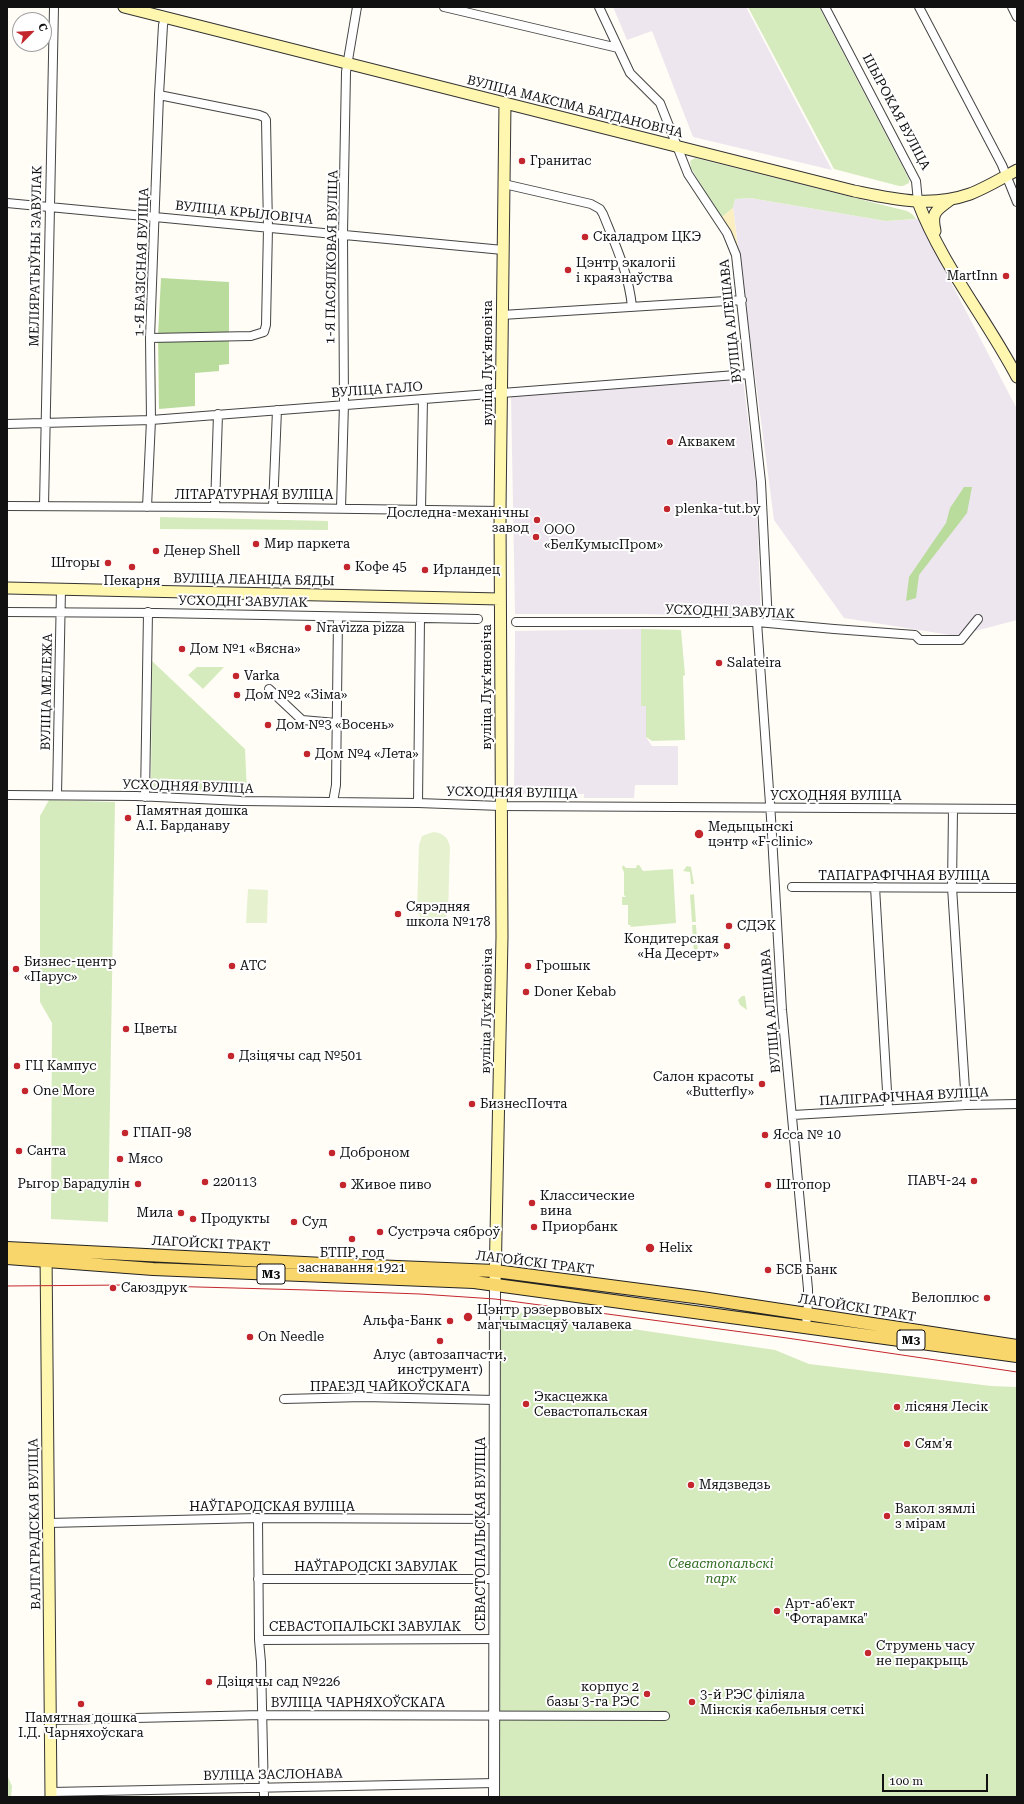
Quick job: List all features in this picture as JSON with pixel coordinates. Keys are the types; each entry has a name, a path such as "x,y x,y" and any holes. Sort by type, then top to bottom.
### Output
{"main road":[{"name":"ВУЛІЦА МАКСІМА БАГДАНОВІЧА","path":"124,7 854,191 918,202 951,199 971,193 1017,170"},
{"name":"вуліца Лукʼяновіча","path":"496,1271 501,1006 500,511 505,104"},
{"path":"938,244 932,220 934,214 951,199"},
{"name":"ШЫРОКАЯ ВУЛІЦА","path":"918,202 938,244 1003,351 1017,378"},
{"name":"ВУЛІЦА ЛЕАНІДА БЯДЫ","path":"7,588 500,599"},
{"name":"М3","path":"7,1248 46,1255"},
{"name":"ЛАГОЙСКІ ТРАКТ","path":"46,1255 496,1271 702,1298 1017,1346"},
{"name":"ЛАГОЙСКІ ТРАКТ","path":"46,1255 153,1269 495,1284 1017,1356"},
{"name":"М3","path":"7,1258 46,1255"},
{"name":"ВАЛГАГРАДСКАЯ ВУЛІЦА","path":"46,1255 51,1795"},
{"name":"СЕВАСТОПАЛЬСКАЯ ВУЛІЦА","path":"495,1284 496,1271"}],"street":[{"name":"МЕЛІЯРАТЫЎНЫ ЗАВУЛАК","path":"44,506 54,7"},
{"name":"1-Я ПАСЯЛКОВАЯ ВУЛІЦА","path":"342,508 347,64 357,7"},
{"path":"444,7 618,48"},
{"name":"ВУЛІЦА АЛЕШАВА","path":"599,7 632,76 660,103 688,174 727,233 734,247 738,262 761,482 768,622"},
{"name":"ШЫРОКАЯ ВУЛІЦА","path":"825,7 916,181 918,202"},
{"path":"919,7 1002,165 1017,202"},
{"path":"1012,7 1017,17"},
{"name":"1-Я БАЗІСНАЯ ВУЛІЦА","path":"147,507 151,420 150,338 156,216 159,95 163,25 165,18"},
{"path":"150,338 251,336 264,332 266,325 268,228 266,120 264,116 159,95"},
{"path":"504,184 591,204 600,209 629,283 632,307"},
{"name":"ВУЛІЦА КРЫЛОВІЧА","path":"7,203 503,250"},
{"path":"502,315 742,300"},
{"name":"ВУЛІЦА ГАЛО","path":"7,424 151,420 749,374"},
{"path":"421,510 423,399"},
{"path":"273,507 277,410"},
{"path":"215,507 218,414"},
{"name":"ЛІТАРАТУРНАЯ ВУЛІЦА","path":"7,506 273,507 500,511"},
{"name":"ВУЛІЦА МЕЛЕЖА","path":"57,795 61,589"},
{"name":"УСХОДНІ ЗАВУЛАК","path":"7,612 148,612 478,619"},
{"path":"145,797 148,612"},
{"path":"333,802 336,785 338,617"},
{"path":"418,802 420,618"},
{"name":"УСХОДНІ ЗАВУЛАК","path":"516,622 768,622 915,635 920,640 961,640 978,619"},
{"name":"ВУЛІЦА АЛЕШАВА","path":"757,622 782,1010 793,1114 808,1289 808,1314 806,1326"},
{"path":"269,689 302,720 336,722"},
{"name":"УСХОДНЯЯ ВУЛІЦА","path":"7,795 145,797 241,801 418,802 501,806 1017,809"},
{"path":"953,809 952,887 966,1105"},
{"path":"874,887 888,1108"},
{"name":"ТАПАГРАФІЧНАЯ ВУЛІЦА","path":"792,888 1017,888"},
{"name":"ПАЛІГРАФІЧНАЯ ВУЛІЦА","path":"793,1114 888,1108 1017,1104"},
{"name":"СЕВАСТОПАЛЬСКАЯ ВУЛІЦА","path":"494,1797 495,1284"},
{"name":"ПРАЕЗД ЧАЙКОЎСКАГА","path":"284,1399 364,1397 495,1400"},
{"path":"258,1518 259,1640 264,1797"},
{"name":"НАЎГАРОДСКАЯ ВУЛІЦА","path":"49,1523 258,1518 495,1519"},
{"name":"НАЎГАРОДСКІ ЗАВУЛАК","path":"258,1579 494,1579"},
{"name":"СЕВАСТОПАЛЬСКІ ЗАВУЛАК","path":"259,1640 495,1639"},
{"name":"ВУЛІЦА ЧАРНЯХОЎСКАГА","path":"51,1720 262,1715 665,1716"},
{"name":"ВУЛІЦА ЗАСЛОНАВА","path":"51,1795 263,1787 495,1783"}],"shaded area":[{"path":"613,7 746,7 832,170 693,137 652,31 627,40"},
{"path":"750,198 886,221 918,219 1017,409 1017,620 956,636 844,618 774,520 733,208 735,199"},
{"path":"743,379 756,484 761,617 643,614 515,614 511,397"},
{"path":"641,629 641,705 646,706 646,737 652,746 678,746 678,785 635,785 634,798 584,798 584,794 514,794 515,631"}],"green space":[{"path":"748,7 819,7 909,179 909,183 899,186 834,169"},
{"path":"695,158 907,211 916,219 886,221 750,198 735,199 733,208 721,218 691,168 690,161"},
{"path":"161,278 229,282 229,364 219,365 219,371 195,373 195,406 159,409 158,335"},
{"path":"964,487 972,487 967,513 919,575 916,598 906,601 909,577 946,523 950,508"},
{"path":"160,517 328,521 328,530 160,529"},
{"path":"641,629 681,630 685,675 683,676 685,740 652,741 646,737 646,706 641,706"},
{"path":"152,661 245,749 247,793 151,789"},
{"path":"197,667 224,667 203,689 188,675"},
{"path":"49,800 115,802 108,1222 51,1219 52,1023 40,1002 40,816"},
{"path":"433,832 440,833 444,836 450,847 448,913 444,920 438,924 431,925 423,923 417,910 419,845 422,836"},
{"path":"623,865 626,868 636,868 637,865 639,865 643,871 673,869 676,923 630,927 631,925 628,925 628,905 622,905 622,897 626,897 624,895"},
{"path":"687,866 691,867 694,884 691,884 690,872 683,871"},
{"path":"248,889 268,890 267,923 246,923"},
{"path":"694,894 696,922 692,922 690,895"},
{"path":"692,925 696,925 698,953 694,953"},
{"path":"742,996 745,996 747,1010 740,1005 738,1000"},
{"name":"Севастопальскі парк","path":"497,1309 775,1350 809,1364 991,1386 1017,1387 1017,1797 496,1797"},
{"path":"7,1775 12,1786 11,1797 7,1797"}],"sand":[{"path":"733,208 738,249 721,218"}],"tram line":[{"path":"7,1286 125,1285 420,1294 495,1299 787,1338 1017,1372"}],"place":[{"name":"Гранитас","path":"522,161"},
{"name":"Скаладром ЦКЭ","path":"585,237"},
{"name":"Цэнтр экалогіі і краязнаўства","path":"568,270"},
{"name":"MartInn","path":"1006,276"},
{"name":"Аквакем","path":"670,442"},
{"name":"plenka-tut.by","path":"667,509"},
{"name":"Доследна-механічны завод","path":"537,520"},
{"name":"ООО «БелКумысПром»","path":"536,537"},
{"name":"Мир паркета","path":"256,544"},
{"name":"Денер Shell","path":"156,551"},
{"name":"Шторы","path":"108,563"},
{"name":"Пекарня","path":"132,567"},
{"name":"Кофе 45","path":"347,567"},
{"name":"Ирландец","path":"425,570"},
{"name":"Nravizza pizza","path":"308,628"},
{"name":"Дом №1 «Вясна»","path":"182,649"},
{"name":"Salateira","path":"719,663"},
{"name":"Varka","path":"236,676"},
{"name":"Дом №2 «Зіма»","path":"237,695"},
{"name":"Дом №3 «Восень»","path":"268,725"},
{"name":"Дом №4 «Лета»","path":"307,754"},
{"name":"Памятная дошка А.І. Барданаву","path":"128,818"},
{"name":"Медыцынскі цэнтр «F-clinic»","path":"699,834"},
{"name":"Сярэдняя школа №178","path":"398,914"},
{"name":"СДЭК","path":"729,926"},
{"name":"Кондитерская «На Десерт»","path":"727,946"},
{"name":"АТС","path":"232,966"},
{"name":"Грошык","path":"528,966"},
{"name":"Бизнес-центр «Парус»","path":"16,969"},
{"name":"Doner Kebab","path":"526,992"},
{"name":"Цветы","path":"126,1029"},
{"name":"Дзіцячы сад №501","path":"231,1056"},
{"name":"ГЦ Кампус","path":"17,1066"},
{"name":"Салон красоты «Butterfly»","path":"762,1084"},
{"name":"One More","path":"25,1091"},
{"name":"БизнесПочта","path":"472,1104"},
{"name":"ГПАП-98","path":"125,1133"},
{"name":"Ясса № 10","path":"765,1135"},
{"name":"Санта","path":"19,1151"},
{"name":"Доброном","path":"332,1153"},
{"name":"Мясо","path":"120,1159"},
{"name":"ПАВЧ-24","path":"974,1181"},
{"name":"220113","path":"205,1182"},
{"name":"Рыгор Барадулін","path":"138,1184"},
{"name":"Живое пиво","path":"343,1185"},
{"name":"Штопор","path":"768,1185"},
{"name":"Классические вина","path":"532,1203"},
{"name":"Мила","path":"181,1213"},
{"name":"Продукты","path":"193,1219"},
{"name":"Суд","path":"294,1222"},
{"name":"Приорбанк","path":"534,1227"},
{"name":"Сустрэча сяброў","path":"380,1232"},
{"name":"БТПР, год заснавання 1921","path":"352,1239"},
{"name":"Helix","path":"650,1248"},
{"name":"БСБ Банк","path":"768,1270"},
{"name":"Саюздрук","path":"113,1288"},
{"name":"Велоплюс","path":"987,1298"},
{"name":"Цэнтр рэзервовых магчымасцяў чалавека","path":"468,1317"},
{"name":"Альфа-Банк","path":"450,1321"},
{"name":"On Needle","path":"250,1337"},
{"name":"Алус (автозапчасти, инструмент)","path":"440,1341"},
{"name":"Экасцежка Севастопальская","path":"526,1404"},
{"name":"лісяня Лесік","path":"897,1407"},
{"name":"Сям'я","path":"907,1444"},
{"name":"Мядзведзь","path":"691,1485"},
{"name":"Вакол зямлі з мірам","path":"887,1516"},
{"name":"Арт-аб'ект \"Фотарамка\"","path":"777,1611"},
{"name":"Струмень часу не перакрыць","path":"868,1653"},
{"name":"Дзіцячы сад №226","path":"209,1682"},
{"name":"корпус 2 базы 3-га РЭС","path":"647,1694"},
{"name":"3-й РЭС філіяла Мінскія кабельныя сеткі","path":"692,1702"},
{"name":"Памятная дошка І.Д. Чарняхоўскага","path":"81,1704"}]}
